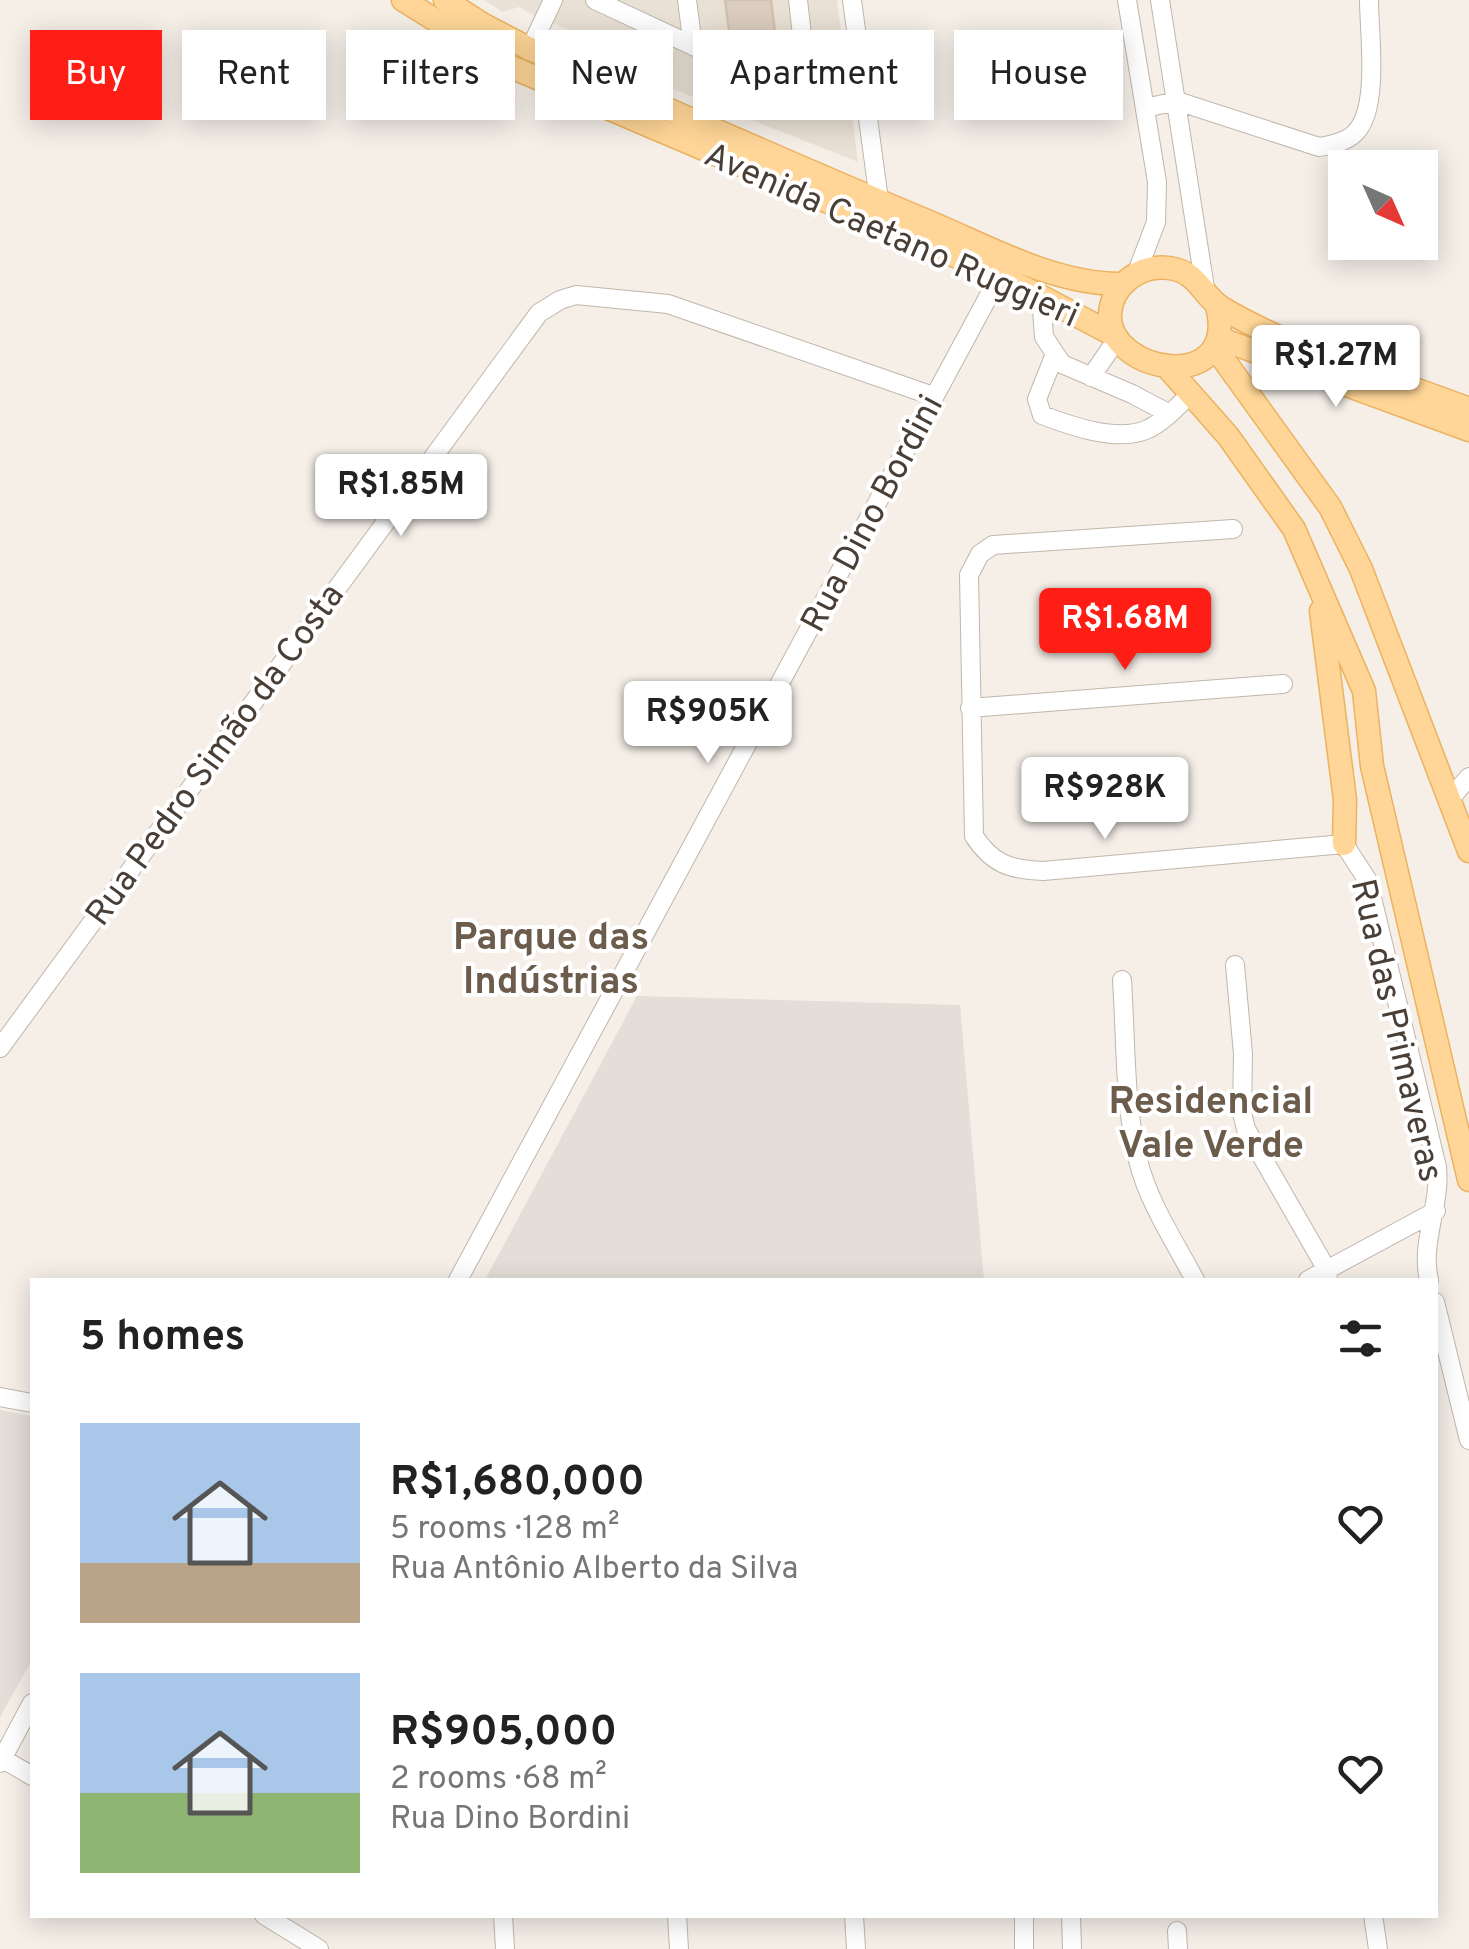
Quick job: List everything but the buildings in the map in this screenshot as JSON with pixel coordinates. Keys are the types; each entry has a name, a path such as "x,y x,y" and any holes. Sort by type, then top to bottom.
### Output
{"main road":[{"name":"Avenida Caetano Ruggieri","path":"402,0 524,74 1000,275 1116,337"},
{"name":"Avenida Caetano Ruggieri","path":"445,0 530,49 1062,277 1096,284 1130,278"},
{"path":"1218,344 1185,366 1167,367 1139,357 1116,337 1110,315 1130,278 1157,267 1175,269 1211,297 1278,336 1469,409"},
{"path":"1211,297 1218,344 1330,507 1361,569 1469,851"},
{"path":"1218,344 1469,430"},
{"path":"1167,367 1264,482 1294,529 1364,691 1372,766 1469,1180"},
{"path":"1317,578 1345,800 1344,844"}],"street":[{"path":"530,49 553,0"},
{"path":"594,0 693,46"},
{"path":"687,0 693,46"},
{"path":"798,0 801,30"},
{"path":"852,0 879,200"},
{"path":"1127,0 1157,182 1156,222 1130,278"},
{"path":"1160,0 1211,297"},
{"path":"1145,108 1177,101 1318,147 1338,143 1354,134 1364,121 1370,98 1369,0"},
{"name":"Rua Dino Bordini","path":"459,1278 1000,275"},
{"name":"Rua Pedro Simão da Costa","path":"0,1048 539,313 576,295 668,304 934,396"},
{"path":"1040,295 1044,338 1062,364 1168,414"},
{"path":"1091,376 1116,337"},
{"path":"1055,354 1037,400 1042,415 1067,425 1126,435 1150,429 1191,394"},
{"path":"1233,530 993,545 980,554 969,575 974,836 984,852 1000,864 1043,871 1344,844"},
{"path":"970,708 1283,684"},
{"path":"1450,800 1469,777"},
{"name":"Rua das Primaveras","path":"1344,844 1368,881 1436,1167 1436,1211 1426,1246 1430,1278"},
{"path":"1235,965 1246,1129 1328,1275 1436,1211"},
{"path":"1122,980 1132,1129 1138,1162 1194,1278"},
{"path":"1438,1314 1469,1440"},
{"path":"0,1397 30,1403"},
{"path":"30,1707 1,1761 30,1775"},
{"path":"269,1918 319,1949"},
{"path":"504,1918 505,1949"},
{"path":"678,1918 679,1949"},
{"path":"854,1918 856,1949"},
{"path":"1024,1918 1024,1949"},
{"path":"1071,1918 1072,1949"},
{"path":"1373,1918 1378,1949"}],"shaded area":[{"path":"485,0 837,0 841,30 693,30 693,97 673,89 673,30 570,30 519,7 502,12"},
{"path":"752,120 853,120 858,162"},
{"path":"637,996 960,1005 984,1278 486,1278"},
{"path":"0,1410 30,1416 30,1664 0,1717"}],"district":[{"name":"Parque das Indústrias","path":"551,958"},
{"name":"Residencial Vale Verde","path":"1211,1122"}]}
